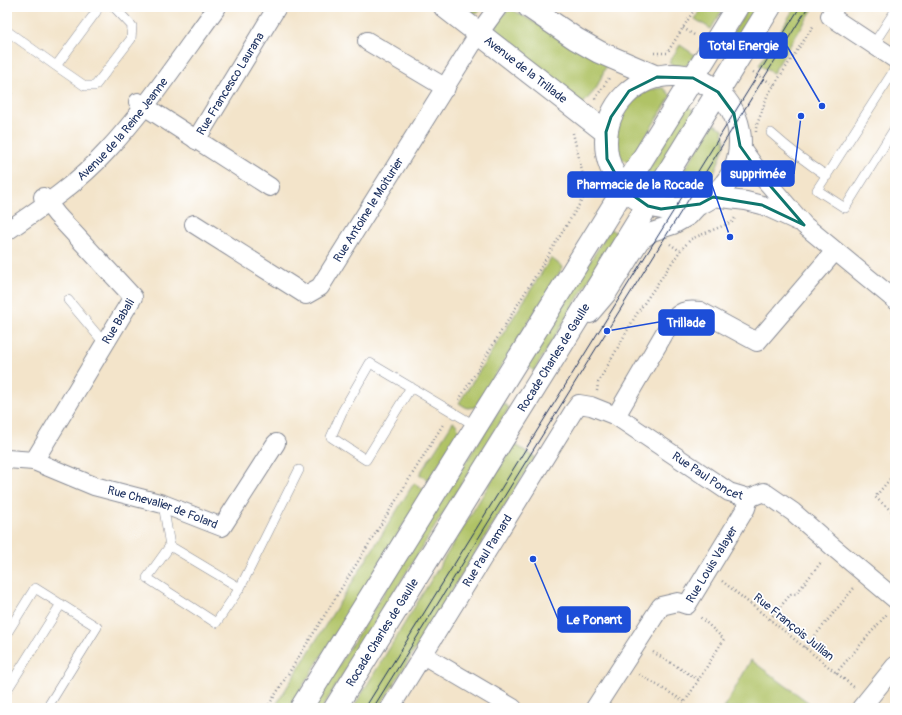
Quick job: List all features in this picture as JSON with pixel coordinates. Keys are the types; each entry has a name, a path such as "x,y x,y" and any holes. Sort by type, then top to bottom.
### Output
{"main road":[{"name":"Avenue de la Trillade","path":"445,7 606,132"},
{"path":"529,7 576,39 621,62 657,77"},
{"path":"301,708 737,7"},
{"name":"Rocade Charles de Gaulle","path":"335,708 648,206 770,7"},
{"path":"678,75 693,78 718,92 727,102 734,114 740,134 749,142 732,174 723,187 706,200 674,209 660,209 648,206 624,189 614,174 608,159 606,132 611,117 618,103 629,91 642,82 657,77 678,75"}],"street":[{"name":"Avenue de la Reine Jeanne","path":"7,231 46,200 80,177 106,152 217,7"},
{"name":"Rue Francesco Laurana","path":"196,140 277,7"},
{"name":"Rue Antoine le Moiturier","path":"194,224 306,295 320,287 446,88 479,33 498,7"},
{"path":"832,12 874,45 895,59"},
{"path":"367,40 446,88"},
{"name":"Rue Francesco Laurana","path":"141,105 270,188"},
{"path":"749,142 760,174 804,225 895,300"},
{"name":"Rue Babali","path":"34,461 133,297 57,215 46,200"},
{"path":"558,351 607,294 640,242 652,232 673,225 689,216 706,200 746,201 762,205 804,225"},
{"path":"616,416 671,322 678,313 690,310 700,311 757,342 835,251"},
{"name":"Rue Paul Pamard","path":"390,708 573,412 579,404 591,406"},
{"name":"Rue Paul Poncet","path":"591,406 616,416 729,492 750,498 764,492 793,512 865,574 893,605"},
{"name":"Rue Chevalier de Folard","path":"7,459 34,461 94,486 163,504 222,527 276,443"},
{"name":"Rue Louis Valayer","path":"596,708 661,606 678,602 687,604 746,508 750,498"},
{"path":"423,655 513,708"},
{"path":"864,703 895,666"}],"lane":[{"path":"56,66 96,12 98,7"},
{"path":"7,31 85,86 95,86 131,39 132,26 114,7"},
{"path":"874,45 895,11"},
{"path":"895,69 817,190 845,208 895,128"},
{"path":"771,133 809,165 827,176"},
{"path":"68,300 105,344"},
{"path":"410,387 366,460 331,437 342,412 370,363 477,426"},
{"path":"163,504 170,546 147,578 216,623 240,588 299,470"},
{"path":"170,546 240,588"},
{"path":"7,633 35,588 98,627 47,708"},
{"path":"7,690 61,604"}],"path":[{"path":"667,53 696,7"},
{"path":"749,142 756,128 767,96 820,15 832,12"},
{"path":"584,114 621,62"},
{"path":"591,406 596,397 598,383 636,315 680,251 692,239 732,222 736,217"},
{"path":"895,473 875,498 895,514"},
{"path":"770,619 791,594 796,594 833,547"},
{"name":"Rue François Jullian","path":"709,570 836,673 864,703"},
{"path":"805,648 865,574"},
{"path":"681,708 724,639 687,604"},
{"path":"836,673 893,605"},
{"path":"637,642 699,680"},
{"path":"623,664 685,702"}],"highlighted area":[{"path":"657,77 693,78 718,92 734,114 740,146 760,174 804,225 762,205 713,197 700,204 661,209 648,206 624,189 607,159 606,132 611,117 629,91"}],"green space":[{"path":"458,7 483,7 479,12 467,14"},
{"path":"703,7 724,7 711,29 695,19"},
{"path":"749,7 759,7 732,50 726,44"},
{"path":"795,7 814,7 773,73 759,65"},
{"path":"511,9 607,64 596,89 581,106 502,38 497,29 497,23 503,15"},
{"path":"680,45 695,55 688,64 681,68 669,63"},
{"path":"664,88 671,96 629,163 619,157 618,153 618,130 623,117 630,106 642,94 653,89"},
{"path":"687,106 695,111 653,180 645,175"},
{"path":"714,124 723,129 725,144 714,174 705,184 695,191 684,194 671,190"},
{"path":"610,229 617,233 534,371 526,365"},
{"path":"551,258 563,267 475,407 467,408 459,403"},
{"path":"503,403 509,408 322,708 312,708"},
{"path":"453,422 459,430 429,480 419,475"},
{"path":"514,444 535,457 379,708 353,708"},
{"path":"414,483 425,490 289,708 274,708"},
{"path":"751,660 816,708 724,708"}],"tram line":[{"path":"365,708 800,7"},
{"path":"373,708 808,7"}],"place":[{"name":"Total Energie","path":"822,106"},
{"name":"supprimée","path":"801,116"},
{"name":"Pharmacie de la Rocade","path":"730,237"},
{"name":"Trillade","path":"607,331"},
{"name":"Le Ponant","path":"533,559"}]}
